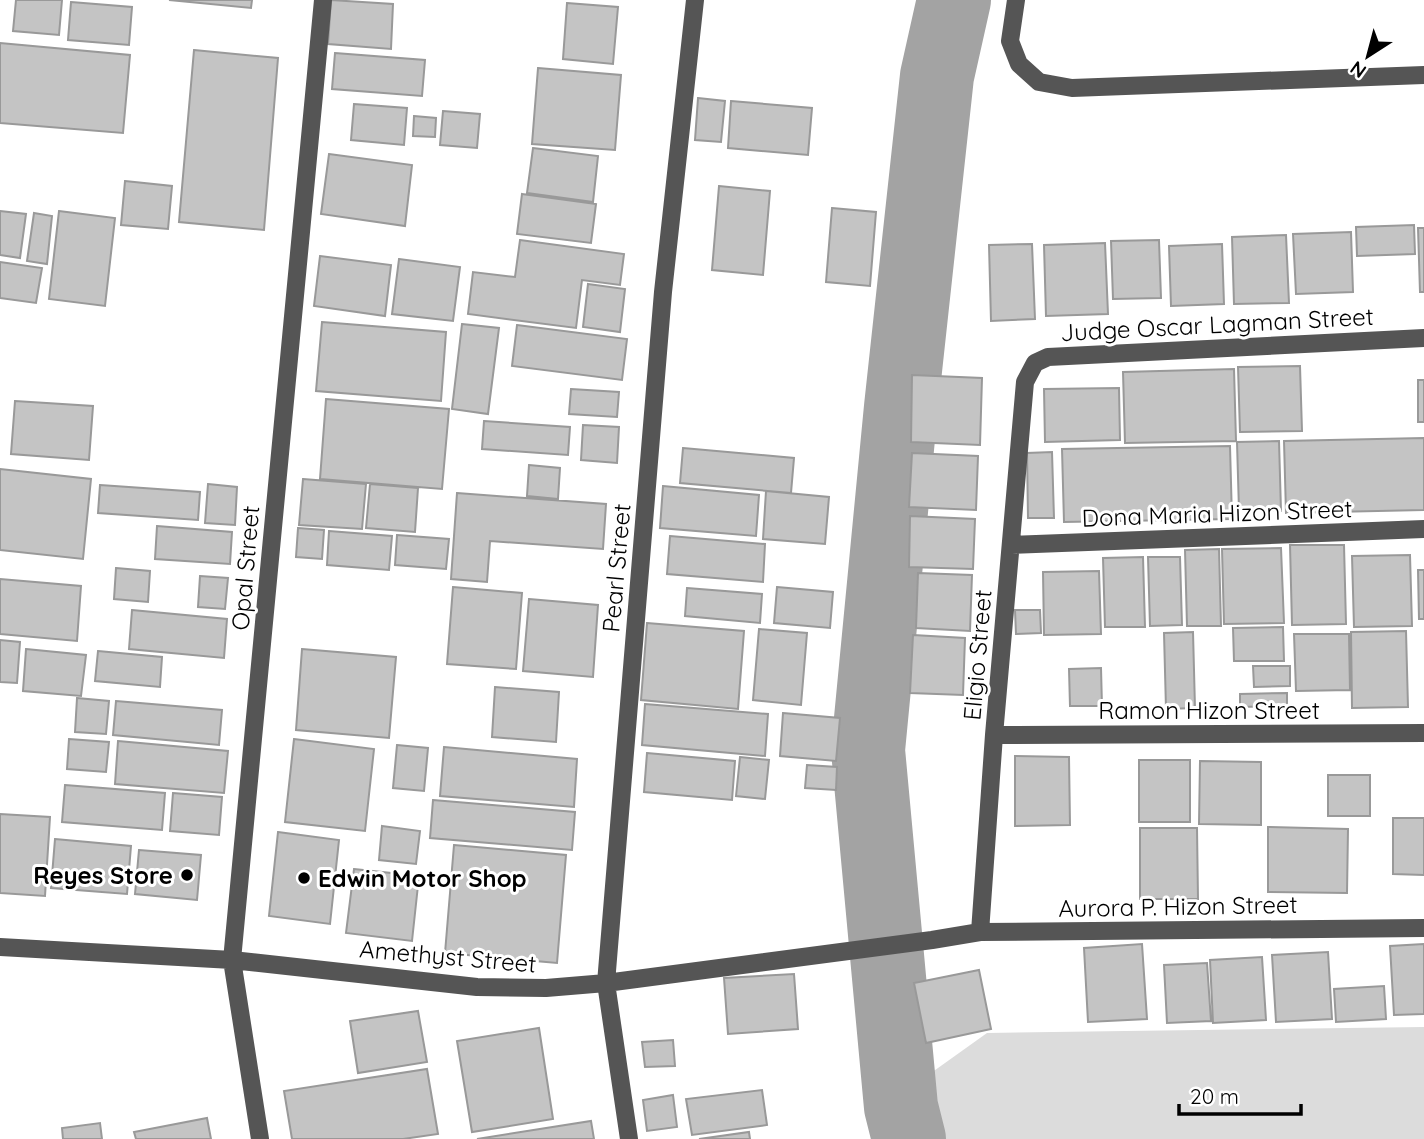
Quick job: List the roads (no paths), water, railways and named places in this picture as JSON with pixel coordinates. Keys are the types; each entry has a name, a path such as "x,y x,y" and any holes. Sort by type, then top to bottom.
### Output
{"street":[{"name":"Opal Street","path":"260,1139 232,960 323,0"},
{"name":"Pearl Street","path":"629,1139 606,983 663,292 695,0"},
{"path":"1016,0 1010,41 1019,64 1039,82 1072,88 1424,75"},
{"name":"Judge Oscar Lagman Street","path":"1025,382 1035,363 1048,357 1424,338"},
{"name":"Eligio Street","path":"979,932 1025,382"},
{"name":"Dona Maria Hizon Street","path":"1012,545 1424,529"},
{"name":"Ramon Hizon Street","path":"994,736 1424,733"},
{"name":"Aurora P. Hizon Street","path":"932,940 979,932 1424,928"},
{"name":"Amethyst Street","path":"0,947 232,960 477,987 546,988 606,983 932,940"}],"waterway":[{"path":"909,1139 901,1107 868,750 901,407 937,76 954,0"}],"place":[{"name":"Reyes Store","path":"187,875"},
{"name":"Edwin Motor Shop","path":"304,878"}]}
